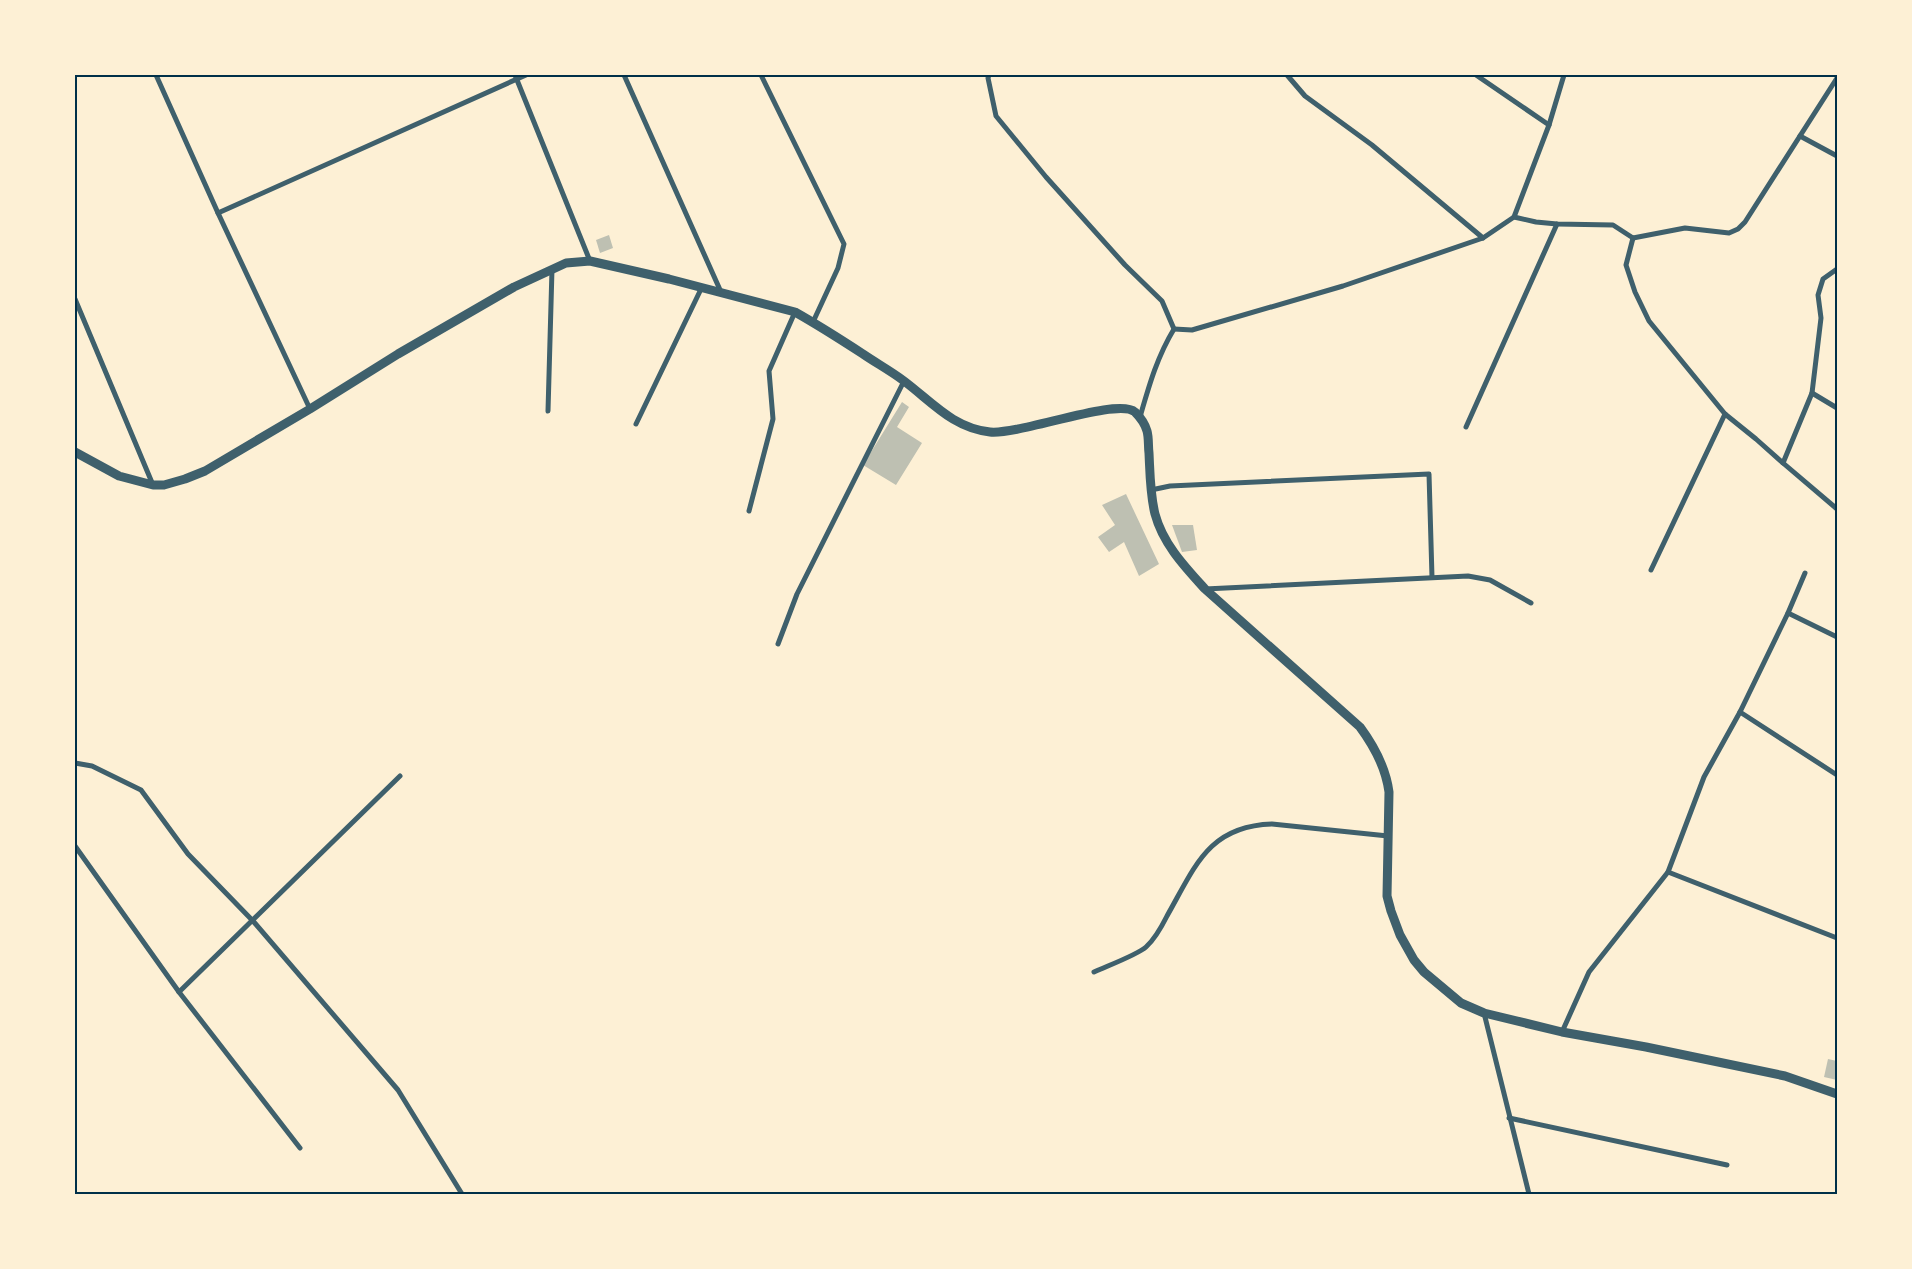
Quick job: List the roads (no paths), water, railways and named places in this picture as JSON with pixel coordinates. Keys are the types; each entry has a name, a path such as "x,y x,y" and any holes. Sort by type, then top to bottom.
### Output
{"street":[{"path":"156,75 310,409"},
{"path":"218,213 516,77 526,75"},
{"path":"624,75 721,292"},
{"path":"761,75 844,244 838,268 813,322"},
{"path":"989,75 996,116 1046,177 1126,265 1162,301 1174,329"},
{"path":"1287,75 1305,96 1372,144 1482,238"},
{"path":"1476,75 1549,125"},
{"path":"1174,329 1192,330 1343,286 1482,238 1514,217 1549,125 1564,75"},
{"path":"516,77 590,261"},
{"path":"1514,217 1557,224 1613,226 1633,238 1685,228 1729,233 1738,229 1745,222 1837,78"},
{"path":"1800,136 1837,156"},
{"path":"1466,427 1557,224"},
{"path":"1633,238 1626,265 1635,292 1649,321 1725,414 1837,509"},
{"path":"75,452 119,476 153,485 174,483 205,471 398,354 514,287 566,263 590,261 702,287 794,312 813,322 904,381 938,410 971,429 1008,432 1065,418 1124,407 1133,410 1140,417 1147,431 1151,490 1155,514 1164,534 1183,564 1205,589 1360,727 1380,760 1388,782 1387,896 1407,950 1424,972 1462,1003 1484,1014 1562,1032 1646,1047 1785,1076 1837,1094"},
{"path":"548,411 552,268"},
{"path":"1783,463 1812,392 1821,318 1818,295 1823,279 1837,269"},
{"path":"636,424 702,287"},
{"path":"75,299 153,485"},
{"path":"749,511 773,419 768,371 794,312"},
{"path":"1140,417 1154,367 1174,329"},
{"path":"778,644 797,594 904,381"},
{"path":"1812,392 1837,408"},
{"path":"1651,570 1725,414"},
{"path":"1151,490 1170,486 1429,474 1432,577"},
{"path":"1562,1032 1589,972 1668,872 1704,777 1740,712 1788,613 1805,573"},
{"path":"1205,589 1468,576 1490,580 1531,603"},
{"path":"1788,613 1837,637"},
{"path":"1740,712 1837,775"},
{"path":"75,763 92,766 141,790 188,854 253,921 398,1090 462,1194"},
{"path":"179,992 400,776"},
{"path":"1094,972 1146,948 1159,930 1200,858 1216,841 1255,825 1272,824 1388,836"},
{"path":"75,846 179,992 300,1148"},
{"path":"1668,872 1837,938"},
{"path":"1484,1014 1529,1194"},
{"path":"1509,1118 1728,1165"}]}
